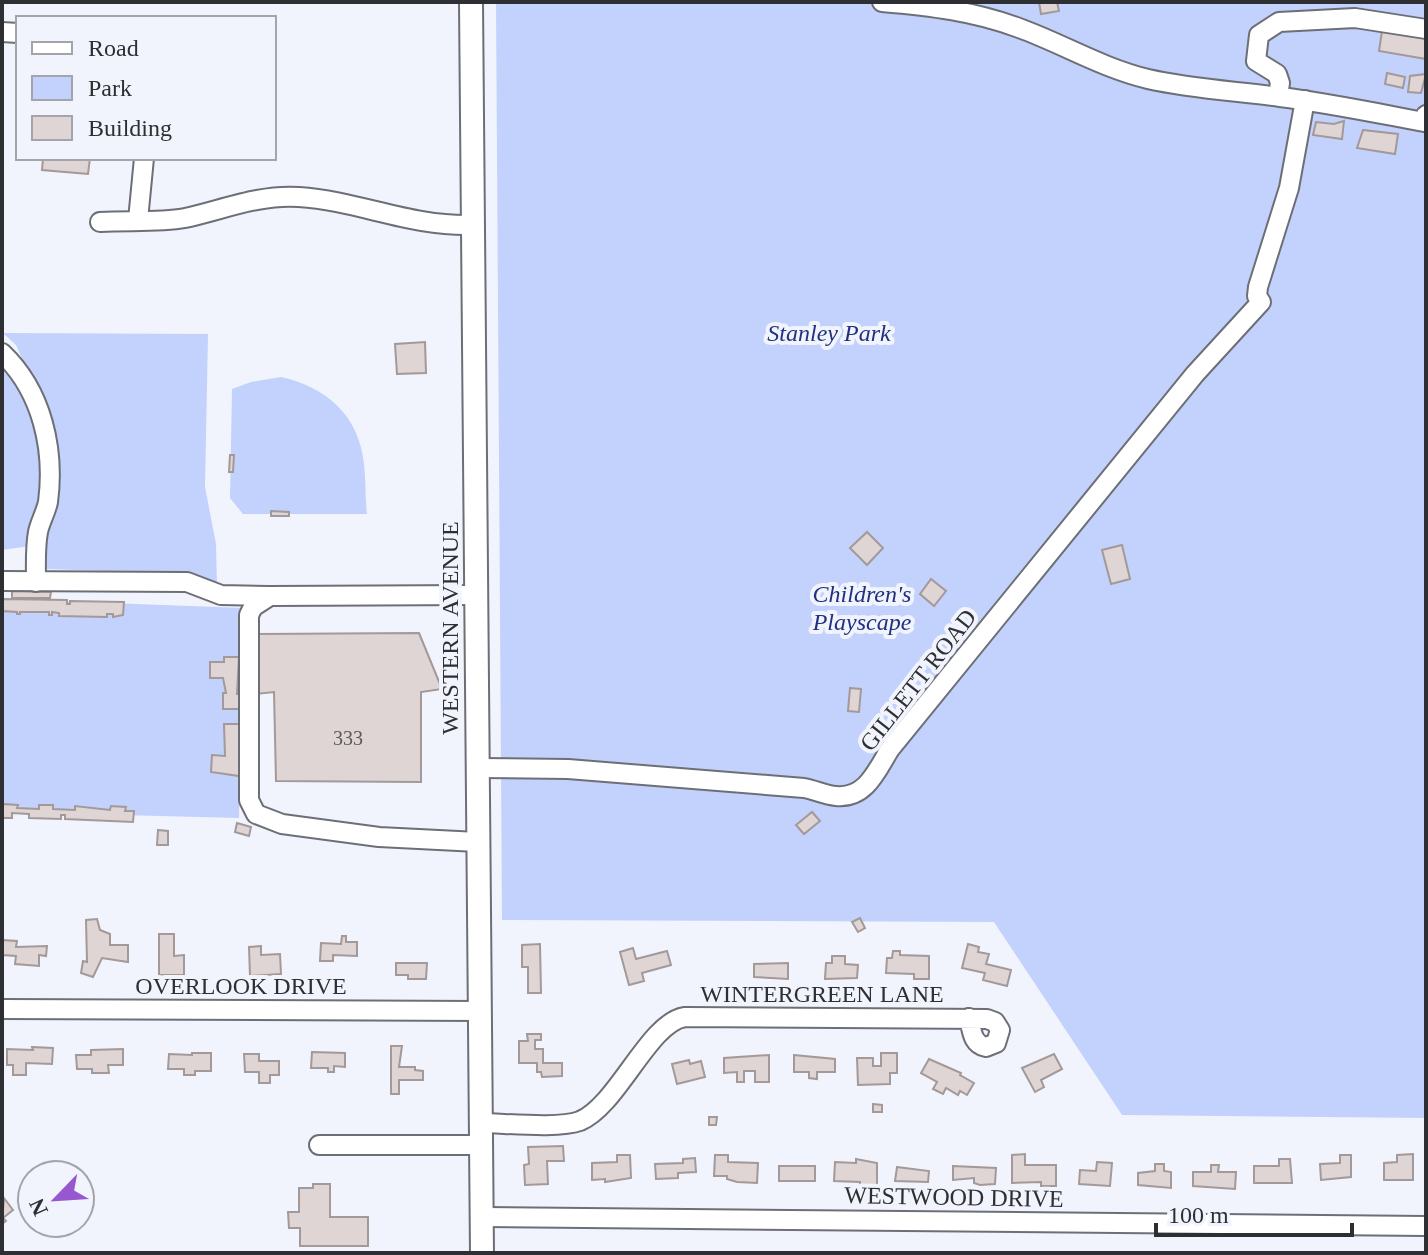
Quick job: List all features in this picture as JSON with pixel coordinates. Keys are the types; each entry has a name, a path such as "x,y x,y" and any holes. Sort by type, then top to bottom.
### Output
{"main road":[{"name":"WESTERN AVENUE","path":"471,2 482,1253"}],"street":[{"path":"882,2 945,8 995,19 1101,65 1147,79 1194,88 1305,100 1424,122 1426,115"},
{"path":"1278,96 1280,83 1277,74 1256,61 1259,35 1279,22 1355,18 1426,29"},
{"name":"GILLETT ROAD","path":"477,768 600,772 804,788 839,796 857,792 874,776 890,749 1195,374 1261,302 1257,296 1258,287 1289,188 1305,100"},
{"path":"138,220 144,160"},
{"path":"142,180 152,160"},
{"path":"100,222 184,218 256,201 296,196 425,223 473,225"},
{"path":"2,353 23,376 34,397 47,441 48,504 39,531 36,582"},
{"path":"2,581 187,582 221,595 476,595"},
{"path":"270,596 253,607 249,615 249,800 256,814 282,824 323,830 379,837 478,842"},
{"name":"OVERLOOK DRIVE","path":"2,1009 480,1011"},
{"name":"WINTERGREEN LANE","path":"319,1145 480,1134 568,1124 585,1118 599,1107 663,1030 678,1018 969,1018"},
{"name":"WESTWOOD DRIVE","path":"482,1217 1426,1226"}],"green space":[{"name":"Stanley Park","path":"496,2 1426,2 1426,1118 1122,1115 994,922 502,920"},
{"path":"3,333 208,334 205,487 216,544 217,585 193,574 47,569 44,565 42,404 16,345"},
{"path":"2,361 33,402 46,489 29,528 30,546 2,550"},
{"path":"281,377 326,396 347,418 361,447 367,514 243,514 230,498 232,389"},
{"path":"2,599 244,608 239,818 2,812"}],"building":[{"path":"1039,2 1057,2 1059,11 1041,14"},
{"path":"1382,31 1426,38 1426,59 1379,51"},
{"path":"1387,73 1405,77 1403,88 1385,84"},
{"path":"1426,74 1421,93 1408,92 1410,76"},
{"path":"1344,121 1342,139 1313,135 1316,122 1334,124"},
{"path":"1363,130 1398,134 1395,154 1357,148"},
{"path":"43,160 90,160 88,174 42,170"},
{"path":"425,342 426,373 397,374 395,344"},
{"path":"230,455 234,455 233,472 229,472"},
{"path":"271,511 289,512 289,516 271,516"},
{"path":"867,532 883,548 867,565 850,548"},
{"path":"1122,545 1130,579 1111,584 1102,550"},
{"path":"931,579 946,591 934,606 920,594"},
{"path":"12,591 51,592 50,598 12,598"},
{"path":"2,599 67,600 67,604 70,601 124,602 123,615 17,614 2,611"},
{"path":"419,633 442,689 421,692 421,782 276,781 274,692 256,694 258,634"},
{"path":"224,657 239,657 237,694 240,694 240,709 223,709 223,693 226,693 223,678 210,678 210,662 224,662"},
{"path":"850,688 861,689 859,712 848,711"},
{"path":"224,724 239,724 239,776 211,772 212,755 225,756"},
{"path":"3,804 39,809 39,805 53,805 53,809 75,810 75,806 110,810 111,806 126,807 125,811 134,811 133,822 65,819 65,815 61,815 61,819 29,818 29,814 12,813 12,818 2,818"},
{"path":"812,812 820,821 804,834 796,825"},
{"path":"237,823 251,827 249,836 235,832"},
{"path":"158,830 168,831 168,845 157,845"},
{"path":"860,918 865,928 858,932 852,922"},
{"path":"97,919 100,930 110,934 110,945 128,945 128,962 102,958 93,977 81,973 83,961 87,962 86,920"},
{"path":"159,934 174,934 174,956 184,955 184,975 159,975"},
{"path":"342,936 346,936 346,942 357,942 357,956 333,955 333,961 320,961 321,943 341,944"},
{"path":"2,940 17,941 16,947 47,946 46,956 39,955 39,966 15,964 16,956 2,955"},
{"path":"540,944 541,993 528,993 528,967 522,967 522,945"},
{"path":"968,944 979,947 978,952 989,954 986,964 1011,970 1007,986 983,980 985,973 962,968"},
{"path":"261,946 261,955 280,954 281,974 250,976 249,947"},
{"path":"633,948 636,959 667,951 671,965 642,973 644,981 629,985 620,952"},
{"path":"893,951 900,951 900,955 929,956 929,979 914,979 914,974 886,973 887,958 892,958"},
{"path":"832,956 845,956 845,964 858,965 857,978 825,979 826,963 832,963"},
{"path":"396,963 427,963 426,979 396,975"},
{"path":"788,963 788,979 754,977 754,964"},
{"path":"527,1034 541,1034 541,1040 535,1040 535,1049 543,1049 543,1063 562,1063 562,1076 542,1077 541,1072 537,1072 537,1063 519,1063 519,1041 528,1041"},
{"path":"391,1046 402,1046 399,1067 415,1067 415,1070 423,1071 423,1080 399,1080 399,1094 391,1094"},
{"path":"32,1047 53,1048 52,1064 26,1063 26,1075 13,1075 13,1065 7,1065 7,1049 33,1050"},
{"path":"123,1049 123,1065 108,1065 109,1073 77,1069 76,1055 91,1055 91,1050"},
{"path":"312,1052 345,1053 345,1067 334,1066 334,1072 328,1072 328,1068 311,1068"},
{"path":"211,1053 211,1071 184,1075 184,1069 168,1069 169,1054"},
{"path":"881,1053 897,1053 897,1073 890,1073 890,1084 858,1085 857,1058 873,1058 873,1066 881,1066"},
{"path":"244,1054 259,1054 259,1061 279,1061 279,1075 270,1075 270,1083 259,1083 259,1072 245,1072"},
{"path":"1054,1054 1062,1069 1041,1080 1044,1087 1035,1092 1022,1068"},
{"path":"769,1055 769,1082 755,1082 755,1071 744,1071 744,1082 737,1082 737,1072 724,1073 724,1058"},
{"path":"794,1055 835,1059 835,1072 817,1072 817,1079 809,1078 809,1072 794,1072"},
{"path":"929,1059 961,1073 974,1083 967,1095 960,1091 958,1095 946,1088 943,1094 933,1089 937,1082 921,1073"},
{"path":"689,1060 690,1064 701,1061 705,1077 677,1084 672,1064"},
{"path":"873,1104 882,1105 882,1112 873,1112"},
{"path":"709,1117 717,1117 716,1125 709,1125"},
{"path":"563,1146 564,1161 547,1161 548,1184 525,1185 524,1165 529,1164 528,1147"},
{"path":"1025,1154 1025,1165 1056,1165 1056,1186 1041,1186 1041,1182 1012,1183 1012,1155"},
{"path":"1413,1154 1413,1180 1384,1180 1384,1163 1397,1162 1397,1155"},
{"path":"617,1155 630,1155 631,1178 605,1182 605,1179 592,1180 592,1163 617,1162"},
{"path":"715,1155 728,1155 728,1162 758,1163 757,1183 714,1176"},
{"path":"1340,1155 1351,1155 1351,1177 1321,1180 1320,1164 1340,1163"},
{"path":"695,1158 696,1172 678,1173 678,1178 656,1179 655,1164 683,1163 683,1159"},
{"path":"856,1159 877,1163 877,1186 834,1181 835,1162 856,1163"},
{"path":"1279,1159 1290,1159 1292,1183 1254,1183 1254,1166 1279,1166"},
{"path":"1097,1162 1112,1163 1110,1186 1079,1184 1080,1170 1096,1171"},
{"path":"1155,1164 1164,1164 1164,1171 1171,1172 1171,1188 1138,1185 1138,1173 1155,1171"},
{"path":"1211,1165 1219,1165 1218,1172 1236,1172 1235,1189 1193,1186 1193,1172 1211,1172"},
{"path":"779,1166 815,1166 815,1181 779,1181"},
{"path":"953,1166 996,1168 995,1184 980,1185 974,1183 974,1178 953,1180"},
{"path":"897,1167 929,1171 928,1182 895,1181"},
{"path":"313,1184 330,1184 330,1217 368,1217 368,1246 300,1246 300,1228 289,1228 288,1212 299,1212 299,1188 313,1188"},
{"path":"4,1198 13,1210 3,1218 6,1221 2,1224"}],"park label":[{"name":"Children's Playscape","path":"862,608"}]}
